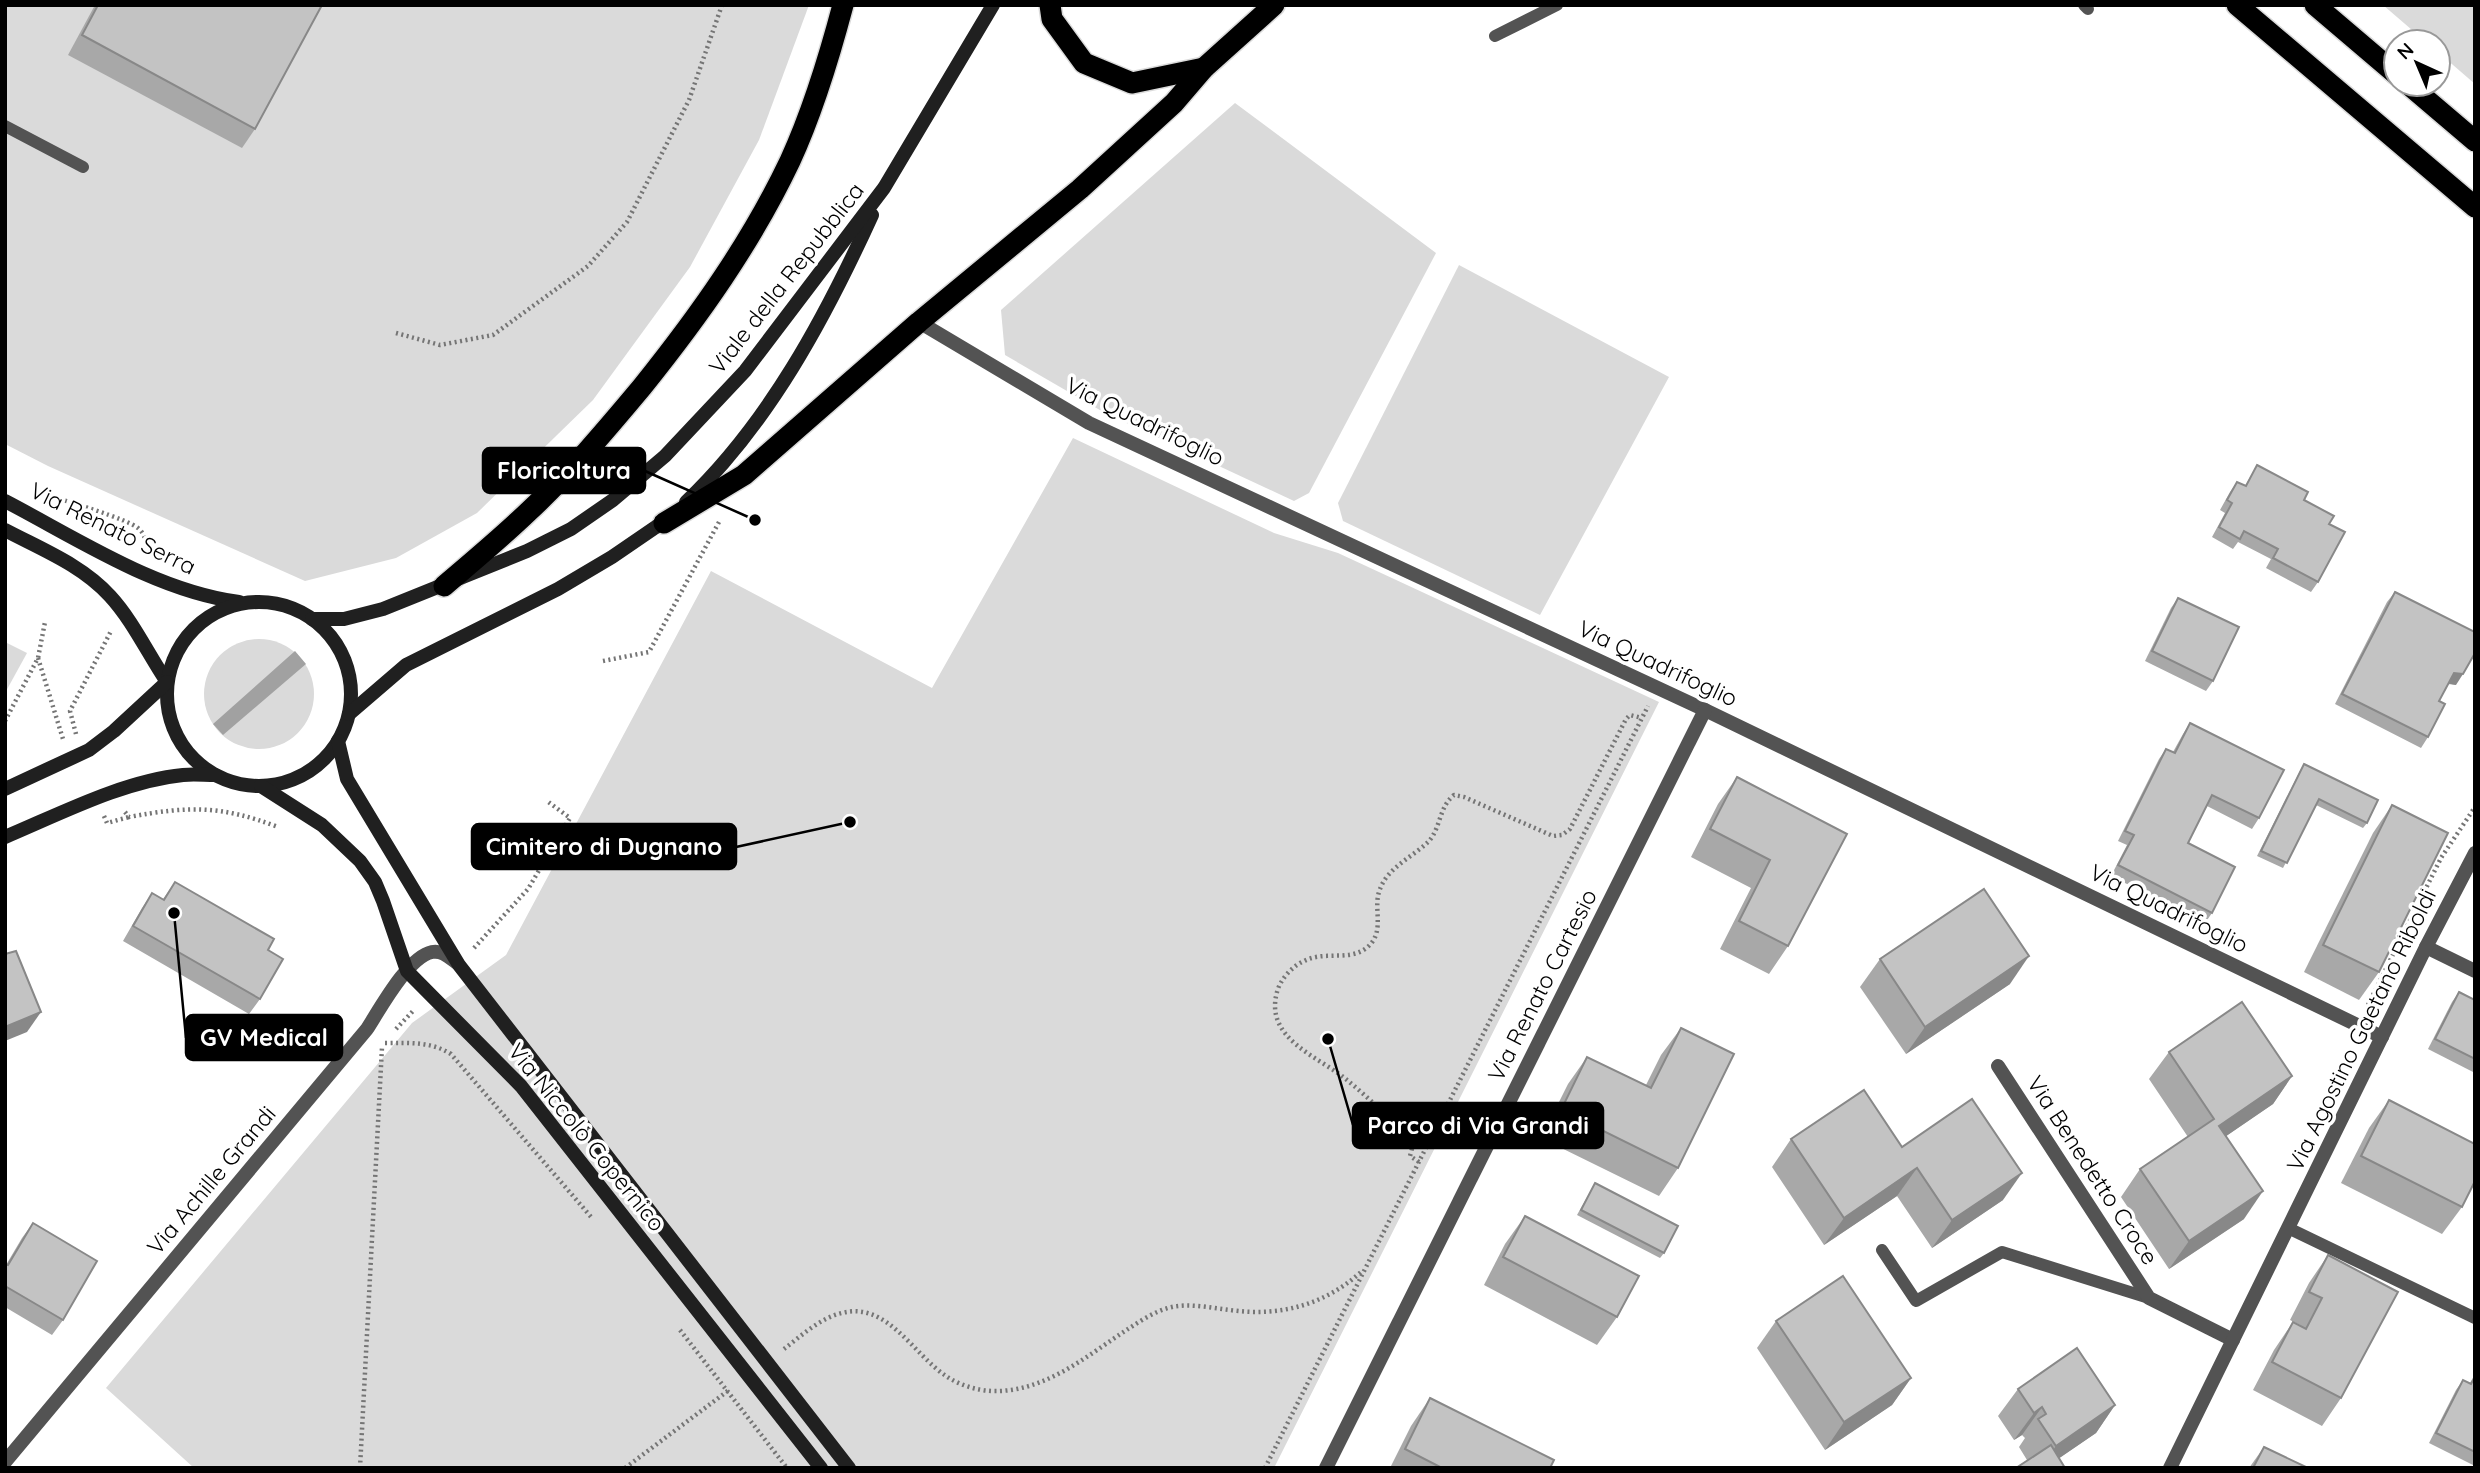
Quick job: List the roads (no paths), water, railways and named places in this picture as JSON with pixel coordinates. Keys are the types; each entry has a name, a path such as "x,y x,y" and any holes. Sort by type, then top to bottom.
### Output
{"highway":[{"path":"444,586 529,511 581,458 671,351 727,273 761,217 791,159 827,65 843,5"},
{"path":"1050,5 1052,19 1084,63 1132,83 1203,68"},
{"path":"664,523 744,475 919,322 1080,189 1174,103 1203,68 1275,5"},
{"path":"2237,5 2475,207"},
{"path":"2315,5 2382,62"},
{"path":"2424,98 2475,141"}],"main road":[{"path":"884,188 993,5"},
{"name":"Viale della Repubblica","path":"312,619 344,619 383,609 444,586 571,529 613,500 665,456 745,371 884,188"},
{"name":"Viale della Repubblica","path":"349,714 407,665 558,589 664,523 710,480 744,440 769,404 847,268 884,188"},
{"name":"Via Renato Serra","path":"5,501 140,571 192,593 244,603"},
{"path":"5,530 77,568 110,596 167,682"},
{"path":"269,602 293,609 312,619 332,638 344,659 350,684 349,714 338,741 324,759 307,772 286,782 261,786 238,784 215,775 192,758 180,742 171,724 167,705 167,682 175,656 189,634 208,617 244,603 269,602"},
{"path":"5,789 89,750 114,731 167,682"},
{"name":"Via Niccolò Copernico","path":"338,741 346,779 459,965 849,1468"},
{"path":"5,837 114,793 152,781 183,775 215,775"},
{"name":"Via Niccolò Copernico","path":"261,786 322,825 360,861 383,901 407,971 521,1086 821,1468"}],"street":[{"name":"Via Quadrifoglio","path":"919,322 1089,423 1705,710 2382,1037"},
{"name":"Via Renato Cartesio","path":"1326,1468 1705,710"},
{"name":"Via Agostino Gaetano Riboldi","path":"2169,1468 2475,853"},
{"path":"2426,947 2475,971"},
{"name":"Via Achille Grandi","path":"5,1462 367,1029 407,971 420,958 431,952 442,952 459,965"},
{"name":"Via Benedetto Croce","path":"1998,1066 2149,1298 2232,1340"}],"lane":[{"path":"1495,36 1557,5"},
{"path":"5,127 83,167"},
{"path":"2288,1228 2475,1318"},
{"name":"Via Benedetto Croce","path":"1882,1250 1916,1301 2002,1252 2149,1298"}],"place":[{"name":"Floricoltura","path":"755,520"},
{"name":"Cimitero di Dugnano","path":"850,822"},
{"name":"GV Medical","path":"174,913"},
{"name":"Parco di Via Grandi","path":"1328,1039"}]}
